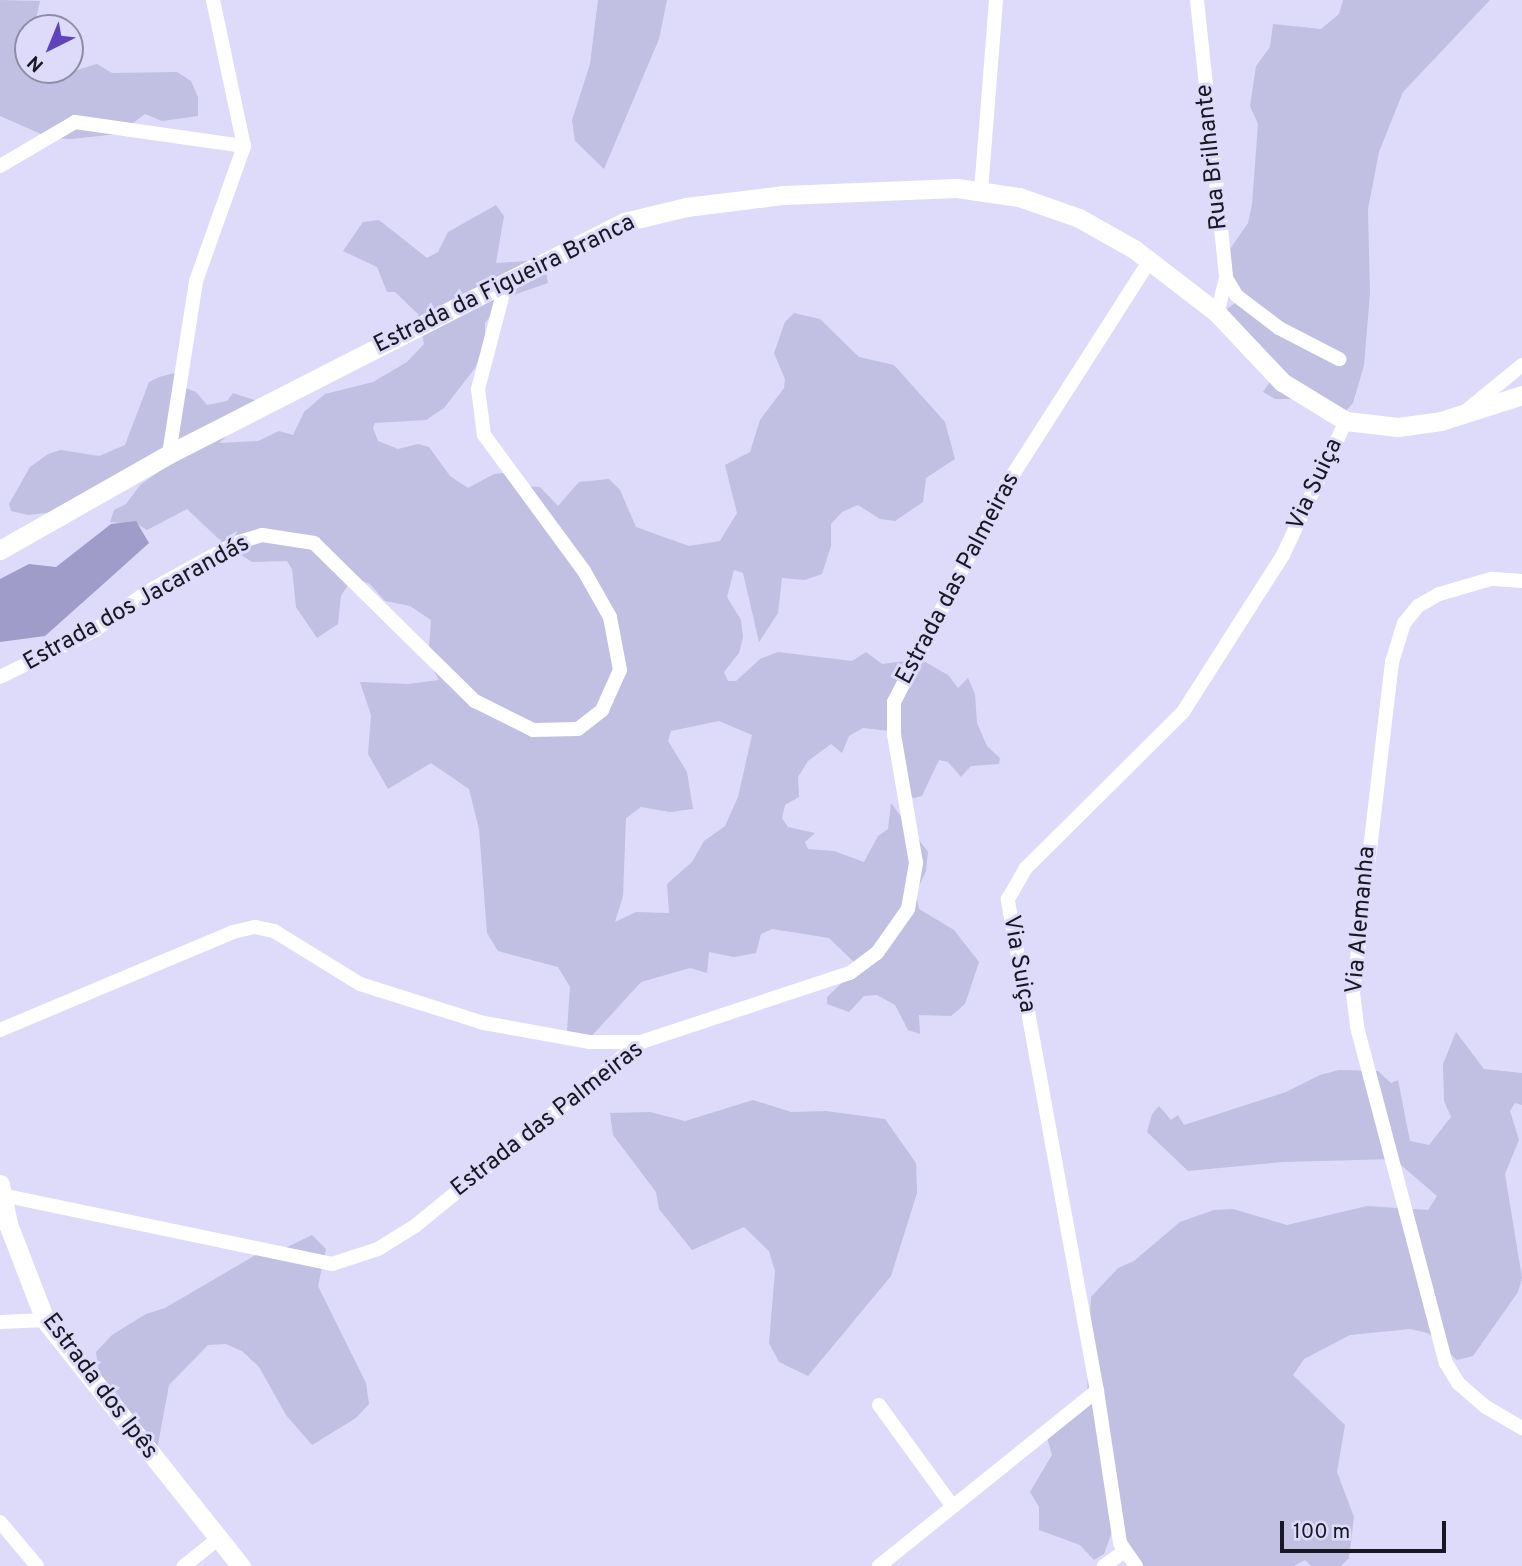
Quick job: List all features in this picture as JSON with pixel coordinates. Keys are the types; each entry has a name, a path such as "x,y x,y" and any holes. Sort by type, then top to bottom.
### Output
{"main road":[{"name":"Estrada da Figueira Branca","path":"0,550 169,454 594,236 654,213 784,195 926,187 981,191 1019,197 1079,218 1134,249 1148,263 1217,313 1282,382 1346,421 1398,427 1459,418 1522,395"},
{"name":"Estrada dos Ipês","path":"1,1190 8,1224 45,1320 241,1566"}],"street":[{"path":"169,454 196,281 244,146 213,0"},
{"path":"981,191 996,0"},
{"name":"Rua Brilhante","path":"1197,0 1226,278 1217,313"},
{"path":"0,166 75,122 244,146"},
{"name":"Estrada das Palmeiras","path":"1,1190 332,1264 378,1249 415,1226 641,1042 850,973 877,953 898,928 914,889 916,863 894,734 894,702 1003,490 1148,263"},
{"path":"1226,278 1237,296 1279,328 1339,359"},
{"name":"Estrada dos Jacarandás","path":"0,677 95,631 147,592 236,543 262,535 314,543 475,701 533,730 578,729 602,710 620,670 610,617 584,570 484,435 478,388 506,282"},
{"path":"1459,418 1522,365"},
{"name":"Via Suiça","path":"1123,1552 1097,1391 1008,899 1026,868 1183,712 1283,555 1346,421"},
{"name":"Via Alemanha","path":"1522,581 1491,579 1439,594 1418,606 1404,623 1391,662 1353,993 1357,1027 1446,1363 1458,1383 1486,1407 1522,1428"},
{"path":"0,1030 233,932 256,927 274,930 360,984 484,1023 590,1042 641,1042"},
{"path":"0,1322 45,1320"},
{"path":"879,1566 951,1504 1097,1391"},
{"path":"879,1405 951,1504"},
{"path":"0,1522 37,1566"},
{"path":"184,1566 219,1538"},
{"path":"1104,1566 1123,1552 1136,1566"}],"shaded area":[{"path":"0,0 40,1 37,14 14,14 14,84 84,84 84,68 97,64 112,73 177,72 191,81 198,97 198,116 162,121 145,114 118,134 71,139 50,138 0,116"},
{"path":"598,0 667,0 659,39 604,169 575,141 572,120 590,64"},
{"path":"1343,0 1490,0 1403,92 1379,152 1368,209 1370,293 1364,365 1353,403 1343,414 1298,399 1275,399 1263,392 1271,380 1224,311 1238,301 1228,275 1230,249 1248,223 1252,204 1258,124 1250,106 1256,66 1270,47 1273,24 1321,29 1339,14"},
{"path":"496,205 504,216 496,263 544,260 548,283 511,296 493,312 485,323 485,343 475,368 444,408 426,420 375,423 373,428 378,441 398,449 418,444 429,447 450,476 468,488 494,474 515,472 524,486 540,487 558,506 579,482 609,479 620,490 636,527 689,546 720,541 737,513 725,465 750,452 760,420 784,388 785,379 774,353 785,322 794,313 820,319 859,357 894,365 945,422 955,459 926,478 923,502 895,521 880,519 858,505 842,512 831,524 831,546 822,574 805,580 782,578 778,613 759,642 743,573 734,570 727,597 741,620 743,637 739,653 724,672 728,681 736,681 760,659 778,652 852,661 866,652 882,664 920,659 948,675 958,688 968,678 975,694 977,723 987,746 1000,758 999,764 971,766 961,777 948,762 939,760 922,796 914,798 907,794 890,731 863,728 849,736 842,753 831,744 808,761 798,777 799,797 785,805 782,818 788,827 815,833 805,842 808,849 834,851 864,862 878,836 888,829 891,803 928,852 926,871 916,893 919,909 954,930 979,962 965,1004 951,1016 919,1015 920,1034 908,1030 895,1005 877,995 864,996 849,1012 827,1004 827,997 859,967 829,938 772,929 761,934 756,953 734,957 709,952 707,973 690,968 641,982 588,1040 567,1032 570,987 558,967 498,951 487,933 479,829 469,789 431,763 388,789 368,754 371,715 360,682 408,684 439,680 428,661 431,620 410,606 385,601 370,584 353,577 341,596 338,624 317,638 296,607 292,569 287,561 252,562 225,545 187,509 147,530 137,524 110,522 114,510 126,504 140,485 177,459 62,511 28,515 11,511 9,504 30,467 48,454 61,450 99,456 125,445 149,382 159,377 175,373 175,384 196,392 207,405 227,401 233,393 264,403 219,443 258,441 279,431 293,435 304,412 325,394 373,382 407,362 424,344 418,314 395,292 387,292 377,267 343,251 363,222 379,220 427,258 438,252 448,232","holes":["719,721 752,735 738,797 725,826 704,841 692,862 667,884 669,913 636,912 615,922 623,896 626,818 641,807 670,812 693,809 687,772 668,741 671,731"]},
{"path":"136,521 149,543 45,636 0,642 0,579 29,564 56,567 111,524"},
{"path":"1456,1032 1484,1069 1522,1073 1522,1105 1515,1103 1510,1111 1519,1140 1505,1174 1522,1278 1518,1292 1473,1356 1457,1360 1428,1333 1410,1329 1350,1335 1304,1359 1293,1375 1345,1425 1337,1472 1354,1517 1349,1558 1341,1566 1311,1566 1305,1560 1294,1566 1134,1566 1112,1532 1104,1554 1094,1560 1080,1545 1039,1530 1039,1507 1030,1492 1052,1455 1047,1437 1087,1396 1091,1297 1118,1268 1134,1261 1180,1222 1214,1210 1233,1209 1287,1225 1367,1206 1428,1210 1437,1196 1394,1159 1283,1162 1188,1171 1147,1132 1152,1114 1159,1106 1171,1120 1178,1115 1184,1125 1286,1092 1320,1075 1339,1070 1378,1071 1391,1083 1398,1080 1410,1141 1429,1145 1451,1117 1444,1101 1443,1064"},
{"path":"753,1100 791,1112 826,1111 885,1119 916,1163 917,1193 891,1276 808,1376 779,1362 769,1343 775,1271 769,1251 744,1227 692,1250 659,1209 656,1192 613,1135 610,1113 650,1112 685,1121"},
{"path":"312,1235 326,1249 318,1286 366,1383 369,1404 356,1418 312,1445 286,1415 259,1367 242,1351 226,1344 208,1345 169,1385 157,1450 99,1373 96,1352 112,1335 146,1314 165,1308 259,1253 277,1252"}]}
